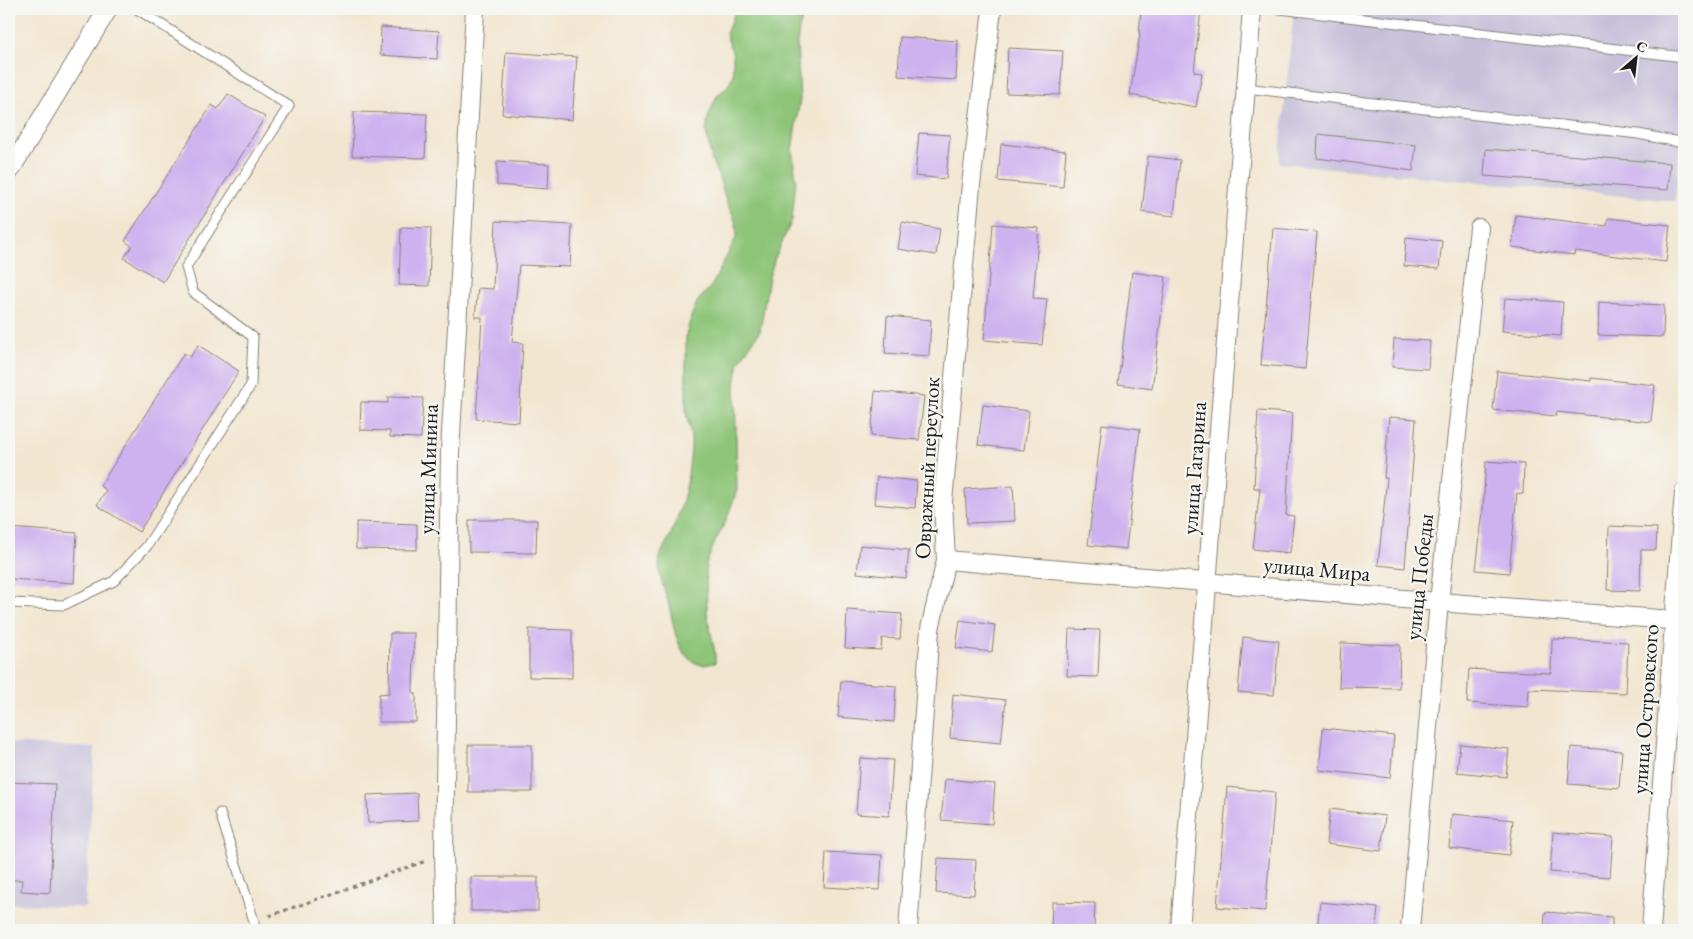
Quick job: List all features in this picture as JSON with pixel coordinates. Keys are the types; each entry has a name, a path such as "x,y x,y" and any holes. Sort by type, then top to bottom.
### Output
{"street":[{"path":"9,172 108,9"},
{"name":"улица Минина","path":"446,930 444,855 450,452 475,9"},
{"name":"Овражный переулок","path":"908,930 930,630 946,560 943,502 971,185 992,9"},
{"name":"улица Гагарина","path":"1180,930 1252,9"},
{"name":"улица Победы","path":"1410,930 1438,602 1479,228"},
{"name":"улица Островского","path":"1651,930 1679,620 1684,492"},
{"name":"улица Мира","path":"946,560 1438,602 1679,620"}],"lane":[{"path":"9,603 64,605 114,581 147,546 251,385 253,337 193,292 186,267 289,106 137,9"},
{"path":"1280,9 1684,57"},
{"path":"1246,88 1638,134 1684,143"},
{"path":"220,813 254,925"}],"path":[{"path":"254,925 444,855"}],"shaded area":[{"path":"1294,9 1627,9 1684,14 1684,135 1681,135 1675,201 1279,163"},
{"path":"9,743 95,748 85,908 9,903"}],"green space":[{"path":"736,9 805,9 797,43 800,99 792,150 796,179 792,220 775,258 769,277 760,331 739,362 735,385 737,490 726,521 706,565 707,613 715,653 715,663 703,665 687,657 678,642 660,576 659,564 662,552 679,513 687,483 691,437 686,408 686,335 697,302 712,285 737,234 735,220 712,161 706,131 708,117 717,96 729,84 733,75 733,55 726,34"}],"building":[{"path":"1141,9 1201,9 1194,72 1202,73 1196,107 1130,95 1140,34"},
{"path":"381,27 439,31 437,59 380,55"},
{"path":"900,37 958,41 956,80 898,76"},
{"path":"1008,48 1063,51 1060,95 1006,93"},
{"path":"506,52 577,57 572,120 502,114"},
{"path":"228,94 265,117 163,282 124,258 132,246 125,241 212,105 218,109"},
{"path":"354,112 427,114 425,158 352,156"},
{"path":"919,133 950,135 946,179 915,176"},
{"path":"1318,134 1416,145 1413,171 1317,158"},
{"path":"1001,144 1066,151 1063,187 998,181"},
{"path":"1486,149 1670,163 1668,190 1484,176"},
{"path":"1148,156 1180,160 1174,216 1142,212"},
{"path":"497,161 549,164 548,189 497,185"},
{"path":"1516,215 1607,226 1608,218 1670,225 1666,262 1575,251 1574,255 1512,247"},
{"path":"496,221 572,225 570,267 519,265 512,342 523,343 519,422 476,419 482,317 475,317 478,288 493,289"},
{"path":"902,222 940,229 936,255 898,249"},
{"path":"993,224 1039,228 1033,298 1047,299 1042,345 984,340"},
{"path":"401,227 431,228 429,286 399,285"},
{"path":"1273,228 1317,232 1305,369 1261,365"},
{"path":"1406,237 1442,241 1439,269 1404,266"},
{"path":"1132,272 1166,277 1152,389 1118,384"},
{"path":"1505,298 1563,302 1561,336 1502,331"},
{"path":"1599,302 1664,305 1663,337 1598,335"},
{"path":"887,316 931,320 929,356 885,353"},
{"path":"1394,339 1430,341 1428,369 1392,367"},
{"path":"198,345 239,371 139,532 97,505 106,490 100,486 184,353 190,357"},
{"path":"1497,371 1591,381 1591,378 1655,385 1651,422 1557,412 1556,416 1493,410"},
{"path":"875,391 924,396 919,440 871,436"},
{"path":"388,397 423,398 421,438 390,437 390,431 360,430 361,402 388,403"},
{"path":"983,405 1029,411 1024,450 978,445"},
{"path":"1258,411 1292,413 1286,515 1294,516 1290,553 1253,549 1260,488 1254,488"},
{"path":"1389,417 1416,419 1405,568 1378,565 1387,478 1384,478"},
{"path":"1102,424 1140,429 1126,549 1088,545"},
{"path":"1486,461 1524,464 1523,494 1517,493 1509,573 1476,570"},
{"path":"877,477 917,481 915,508 874,504"},
{"path":"1013,486 1015,521 967,523 965,489"},
{"path":"469,520 537,520 536,553 469,552"},
{"path":"356,522 417,524 417,550 356,549"},
{"path":"1609,526 1657,528 1656,550 1641,550 1640,591 1607,590"},
{"path":"9,528 77,533 74,583 9,579"},
{"path":"860,545 909,550 906,578 857,573"},
{"path":"847,610 902,614 900,639 882,638 881,650 845,648"},
{"path":"960,620 995,625 992,652 956,648"},
{"path":"529,629 572,630 572,678 529,677"},
{"path":"1069,629 1100,630 1098,677 1067,676"},
{"path":"390,633 414,633 413,693 416,693 416,722 379,722 379,694 389,693"},
{"path":"1243,637 1279,641 1274,695 1238,692"},
{"path":"1552,639 1628,642 1626,693 1529,689 1528,707 1467,703 1469,669 1551,673"},
{"path":"1341,643 1400,645 1399,688 1339,687"},
{"path":"841,681 896,686 894,722 838,717"},
{"path":"953,694 1006,700 1001,743 950,738"},
{"path":"1323,728 1394,736 1390,778 1319,770"},
{"path":"1460,744 1509,749 1506,777 1457,772"},
{"path":"468,745 532,745 532,792 468,792"},
{"path":"1571,747 1622,751 1619,788 1568,784"},
{"path":"860,758 893,760 889,816 856,814"},
{"path":"945,779 995,784 992,824 941,820"},
{"path":"9,782 55,784 50,893 21,891 22,880 9,880"},
{"path":"1227,787 1275,792 1265,911 1217,907"},
{"path":"417,793 418,821 368,823 367,795"},
{"path":"1330,809 1385,816 1381,851 1326,844"},
{"path":"1452,814 1513,820 1509,855 1449,848"},
{"path":"1553,832 1613,837 1610,877 1550,872"},
{"path":"826,852 882,855 880,890 824,887"},
{"path":"938,858 976,860 974,895 936,893"},
{"path":"471,877 538,877 538,911 471,911"},
{"path":"1052,902 1095,903 1094,930 1051,930"},
{"path":"1320,902 1378,908 1376,930 1317,930"},
{"path":"1545,912 1612,917 1612,930 1544,930"}]}
